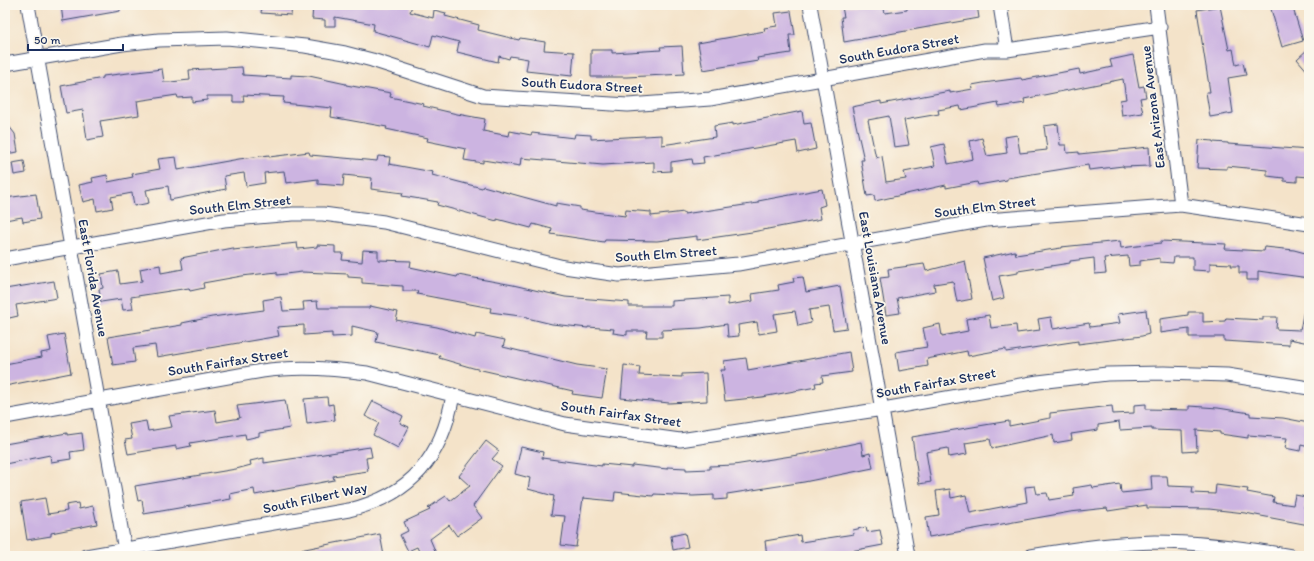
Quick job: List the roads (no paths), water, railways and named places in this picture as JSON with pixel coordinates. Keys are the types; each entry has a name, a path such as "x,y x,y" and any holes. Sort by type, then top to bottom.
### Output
{"street":[{"name":"East Florida Avenue","path":"28,5 125,553"},
{"name":"East Louisiana Avenue","path":"810,5 883,408 908,556"},
{"path":"1000,5 1007,50"},
{"name":"East Arizona Avenue","path":"1156,5 1160,27 1181,205"},
{"name":"South Eudora Street","path":"5,64 37,57 122,44 159,40 227,38 305,46 372,60 483,96 628,105 663,104 710,99 986,50 1007,50 1160,27"},
{"name":"South Elm Street","path":"5,259 224,220 293,214 323,214 384,222 564,268 619,275 738,264 986,220 1181,205 1309,224"},
{"name":"South Fairfax Street","path":"5,417 262,370 296,368 340,369 367,373 565,424 680,440 1038,382 1133,372 1227,375 1309,388"},
{"name":"South Filbert Way","path":"86,556 125,553 349,510 367,505 388,496 406,485 420,471 435,450 450,414 453,395"},
{"path":"1031,556 1091,546 1155,542 1224,546 1291,556"}]}
